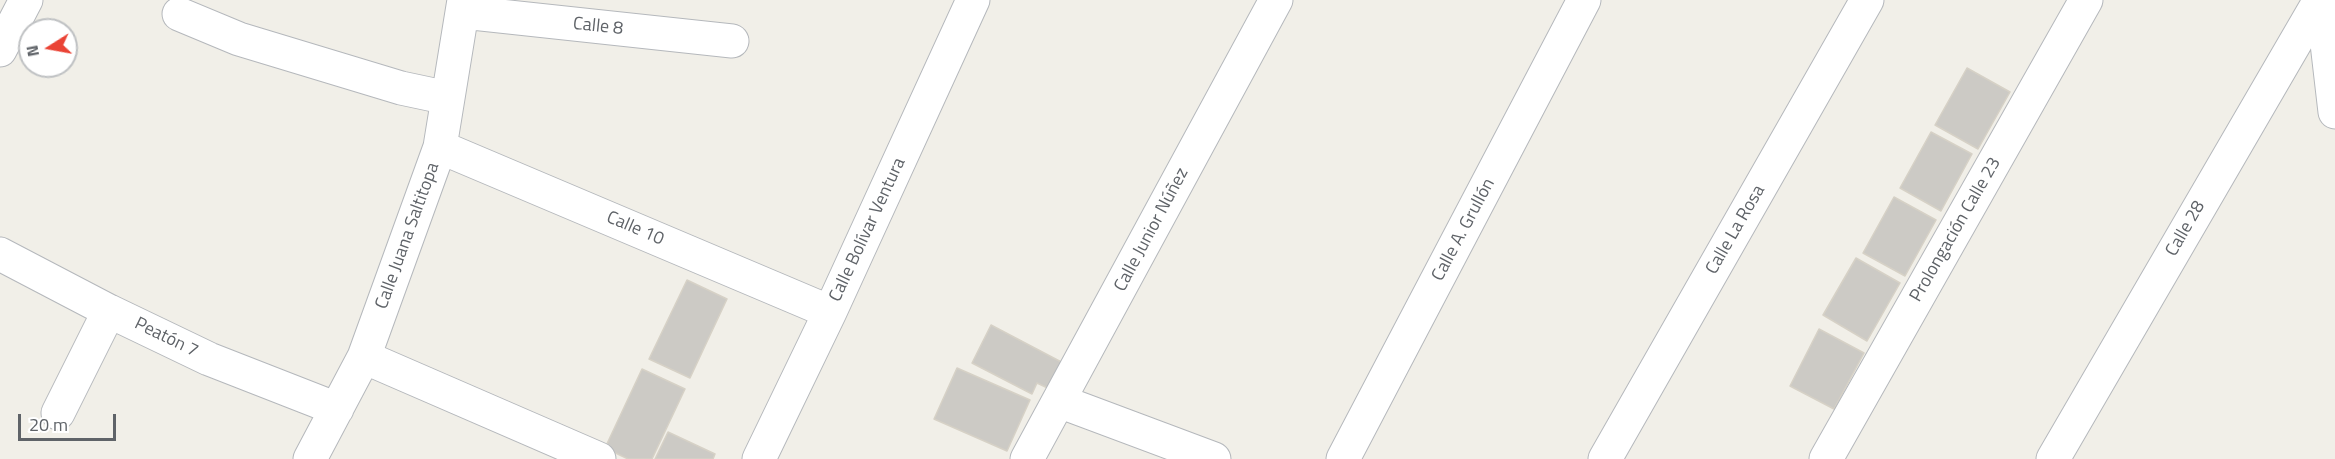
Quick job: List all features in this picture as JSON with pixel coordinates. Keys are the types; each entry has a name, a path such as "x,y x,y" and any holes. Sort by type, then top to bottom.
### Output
{"street":[{"path":"0,50 26,0"},
{"name":"Calle Bolívar Ventura","path":"759,459 830,312 973,0"},
{"name":"Calle Junior Núñez","path":"1027,459 1276,0"},
{"name":"Calle A. Grullón","path":"1344,459 1584,0"},
{"name":"Calle La Rosa","path":"1605,459 1867,0"},
{"name":"Prolongación Calle 23","path":"1826,459 2086,0"},
{"path":"2321,0 2335,112"},
{"name":"Calle 28","path":"2053,459 2321,0"},
{"name":"Calle 8","path":"463,6 732,41"},
{"name":"Calle Juana Saltitopa","path":"310,459 364,357 440,147 463,6"},
{"path":"180,14 249,42 401,88 448,98"},
{"name":"Calle 10","path":"440,147 830,312"},
{"name":"Peatón 7","path":"0,254 109,311 209,359 337,409"},
{"path":"58,413 109,311"},
{"path":"364,357 599,459"},
{"path":"1059,401 1214,459"}],"building":[{"path":"1967,68 2010,92 1978,149 1935,125"},
{"path":"1931,132 1972,154 1941,211 1900,188"},
{"path":"1894,197 1936,220 1905,276 1863,253"},
{"path":"1856,258 1900,283 1867,341 1823,315"},
{"path":"687,280 727,299 690,378 649,359"},
{"path":"991,325 1067,365 1054,391 1037,383 1032,394 972,363"},
{"path":"1819,329 1864,353 1834,409 1790,386"},
{"path":"957,368 1030,400 1007,451 934,419"},
{"path":"642,369 685,389 652,459 628,459 605,448"},
{"path":"668,432 715,454 713,459 655,459"}]}
